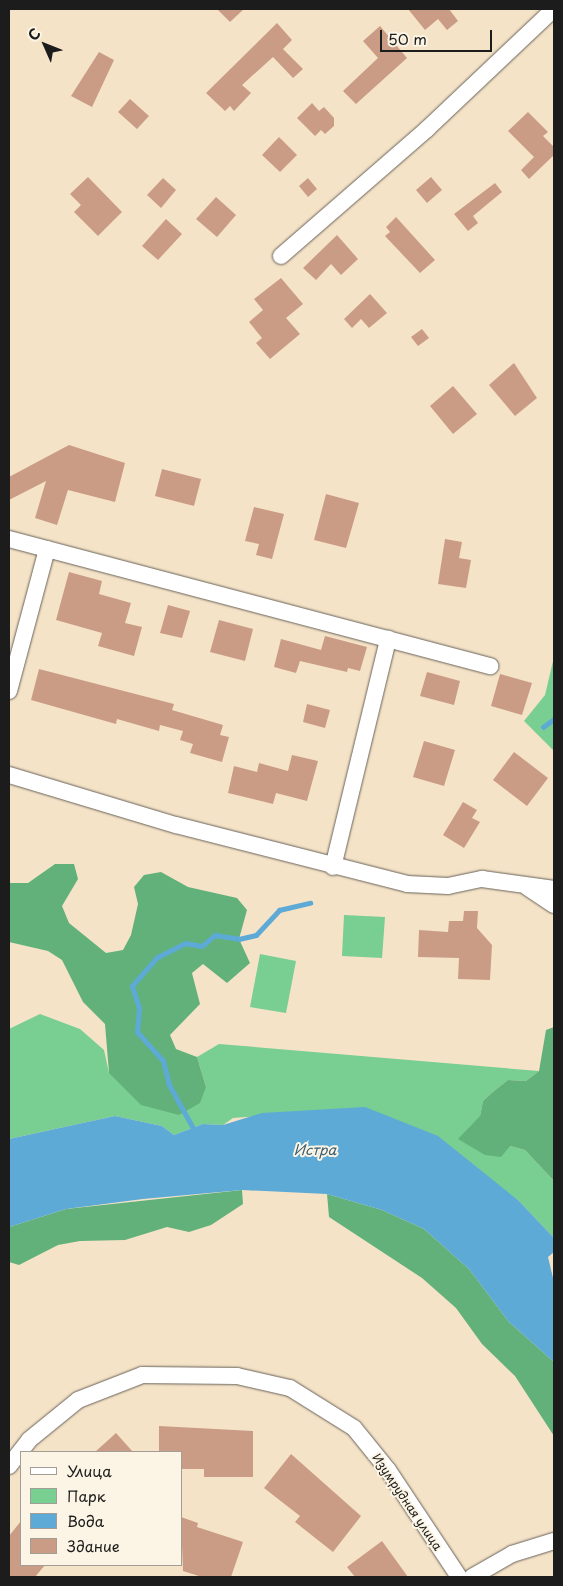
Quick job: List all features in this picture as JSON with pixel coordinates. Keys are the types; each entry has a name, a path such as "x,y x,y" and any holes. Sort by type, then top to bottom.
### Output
{"street":[{"path":"281,256 427,129 554,9"},
{"path":"9,538 491,666"},
{"path":"9,691 46,548"},
{"path":"333,867 388,639"},
{"path":"9,775 333,867 407,884 448,886 482,879 554,889"},
{"path":"523,884 554,905"},
{"name":"Изумрудная улица","path":"21,1451 29,1440 78,1400 142,1375 237,1376 290,1388 354,1428 388,1470 459,1577"},
{"name":"Изумрудная улица","path":"9,1466 20,1452"},
{"path":"472,1577 512,1554 554,1541"}],"green space":[{"path":"554,657 554,751 524,721 545,695"},
{"path":"55,864 74,864 78,879 62,906 69,923 106,953 123,950 131,935 138,904 134,887 144,875 161,872 188,887 237,898 247,910 239,939 250,963 227,983 203,964 192,973 200,1004 170,1035 176,1049 197,1057 206,1087 200,1103 179,1115 141,1105 109,1073 105,1024 83,1002 62,960 48,951 9,942 9,883 28,883"},
{"path":"344,915 385,917 382,958 342,956"},
{"path":"260,954 296,961 286,1013 250,1007"},
{"path":"40,1014 80,1029 104,1050 109,1073 206,1087 197,1057 219,1044 539,1071 526,1081 508,1080 483,1101 480,1116 510,1146 525,1150 554,1181 554,1238 519,1201 488,1179 331,1111 233,1118 223,1125 203,1124 174,1135 162,1126 115,1116 9,1139 9,1029"},
{"path":"554,1027 554,1181 525,1150 510,1146 501,1157 485,1155 458,1139 480,1116 483,1101 494,1091 508,1080 526,1081 539,1071 546,1030"},
{"path":"242,1190 243,1204 211,1225 189,1232 167,1227 125,1240 80,1241 58,1245 19,1265 9,1262 9,1227 66,1209"},
{"path":"327,1194 382,1210 424,1229 469,1269 509,1322 554,1362 554,1436 515,1376 482,1344 456,1308 422,1278 329,1217"}],"water":[{"name":"Истра","path":"365,1107 438,1136 519,1201 554,1238 554,1252 548,1257 554,1282 554,1362 509,1322 469,1269 424,1229 382,1210 327,1194 242,1190 143,1199 66,1209 9,1227 9,1139 115,1116 162,1126 174,1135 203,1124 223,1125 262,1113"}],"building":[{"path":"217,9 244,9 230,22"},
{"path":"408,9 449,9 458,21 447,30 438,19 425,30"},
{"path":"277,23 292,40 283,49 303,69 293,78 273,57 242,85 251,93 234,111 230,106 225,111 206,93"},
{"path":"380,26 407,58 356,104 343,91 378,58 363,41"},
{"path":"99,52 114,60 92,107 71,96"},
{"path":"130,99 149,116 137,129 118,112"},
{"path":"312,103 319,111 324,107 334,118 334,126 325,134 321,130 315,136 297,118"},
{"path":"528,112 548,132 543,136 554,147 554,155 529,179 521,170 534,157 508,131"},
{"path":"279,137 297,155 280,172 262,155"},
{"path":"88,177 122,212 98,236 74,212 81,205 70,194"},
{"path":"431,177 442,190 427,203 416,190"},
{"path":"163,178 176,190 161,208 147,195"},
{"path":"308,178 317,189 308,197 299,186"},
{"path":"495,183 502,192 473,216 478,223 468,231 454,214"},
{"path":"216,197 236,215 217,237 196,219"},
{"path":"396,217 435,260 420,273 385,236 390,232 386,227"},
{"path":"166,219 182,234 158,260 142,246"},
{"path":"337,235 358,259 341,275 331,264 316,280 303,268"},
{"path":"281,278 303,304 286,318 300,334 270,359 256,343 262,338 249,322 263,310 254,299"},
{"path":"370,294 387,313 369,328 361,319 352,328 344,319"},
{"path":"422,329 429,338 418,346 411,337"},
{"path":"514,363 537,398 515,416 489,385"},
{"path":"453,386 477,414 453,434 430,406"},
{"path":"69,445 125,463 115,502 68,490 57,525 35,518 46,481 9,500 9,477"},
{"path":"162,469 201,479 194,506 155,496"},
{"path":"326,494 359,503 346,548 314,540"},
{"path":"254,507 284,514 272,559 256,555 259,544 245,541"},
{"path":"445,539 462,542 459,558 471,560 466,588 438,584"},
{"path":"69,572 102,581 99,594 131,603 125,623 142,627 134,656 98,646 102,633 56,620"},
{"path":"168,605 190,611 182,638 160,633"},
{"path":"219,620 253,629 245,661 210,652"},
{"path":"325,636 367,647 360,671 348,668 347,672 300,661 296,673 274,667 281,639 321,650"},
{"path":"39,669 174,704 172,710 223,725 220,735 229,737 222,762 190,753 193,744 180,740 183,731 160,725 159,731 117,719 116,724 31,700"},
{"path":"427,672 460,681 454,705 420,696"},
{"path":"500,674 532,683 522,715 491,706"},
{"path":"307,704 330,710 325,728 303,722"},
{"path":"424,741 455,750 444,786 413,777"},
{"path":"514,752 548,778 527,806 493,780"},
{"path":"292,755 318,761 307,801 276,793 273,804 228,793 234,766 257,772 259,763 288,771"},
{"path":"463,802 477,810 472,818 480,822 464,848 443,835"},
{"path":"464,911 478,911 477,928 492,945 490,980 458,979 459,958 418,957 419,930 448,932 449,921 463,921"},
{"path":"159,1426 253,1431 253,1477 204,1477 204,1469 182,1469 182,1451 159,1451"},
{"path":"116,1433 132,1451 96,1451"},
{"path":"291,1454 361,1516 333,1552 295,1522 300,1516 264,1488"},
{"path":"182,1517 198,1523 197,1527 243,1542 231,1577 202,1577 183,1571"},
{"path":"20,1522 20,1566 44,1566 35,1577 9,1577 9,1536"},
{"path":"382,1541 408,1577 355,1577 347,1567"}],"waterway":[{"path":"543,727 554,719"},
{"path":"195,1132 169,1085 163,1061 137,1032 139,1008 132,986 156,958 185,943 202,946 215,935 239,939 256,935 279,910 310,903"}]}
